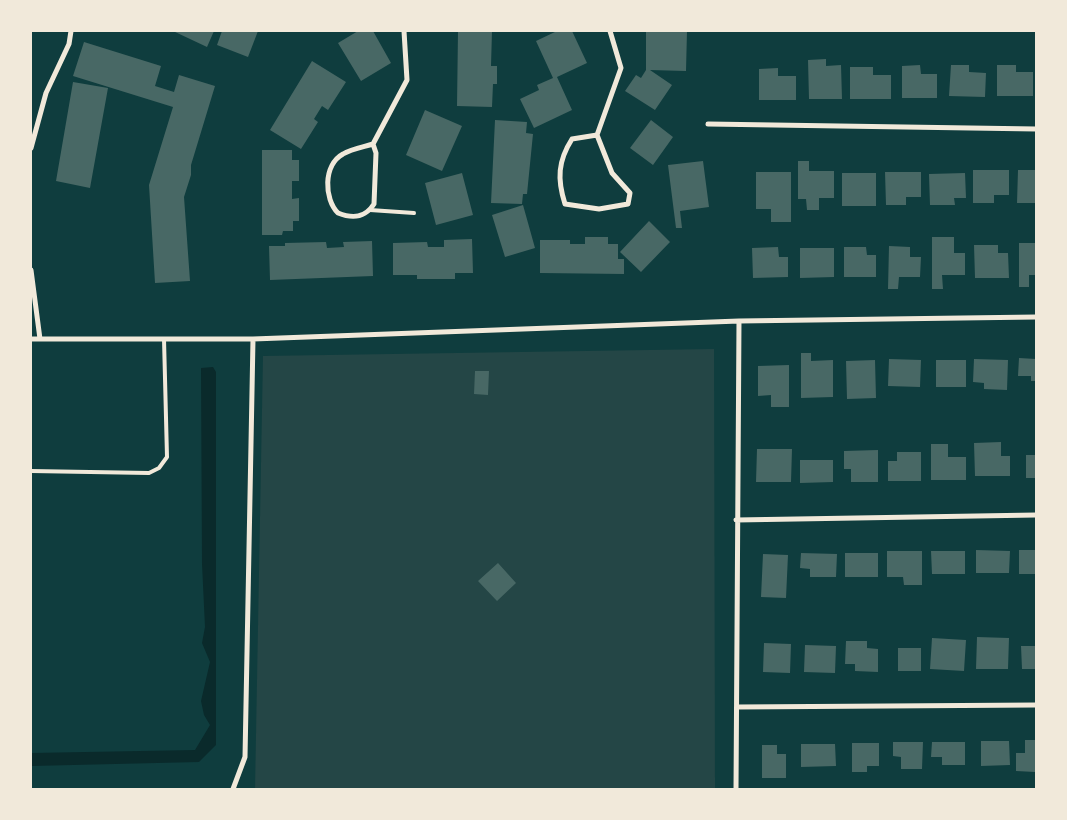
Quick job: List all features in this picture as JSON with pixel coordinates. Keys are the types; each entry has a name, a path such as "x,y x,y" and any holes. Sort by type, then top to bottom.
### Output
{"street":[{"path":"31,148 46,93 69,44 71,31"},
{"path":"373,144 376,153 374,204 363,216 355,217 338,213 329,200 329,175 338,157 343,153 373,144 407,80 404,31"},
{"path":"597,135 572,139 565,150 558,182 565,204 599,209 628,204 630,193 612,173 597,135 621,68 610,31"},
{"path":"708,124 1036,129"},
{"path":"31,270 40,339"},
{"path":"31,339 253,339 740,321 1036,317"},
{"path":"736,789 736,520 740,321"},
{"path":"233,789 245,757 253,339"},
{"path":"736,520 1036,515"},
{"path":"737,707 1036,705"}],"lane":[{"path":"370,210 414,212"},
{"path":"31,471 148,473 159,468 167,457 164,339"}],"shaded area":[{"path":"714,349 715,789 255,789 263,356"},
{"path":"213,367 216,372 216,745 199,762 31,766 31,753 195,750 210,725 204,715 201,701 210,662 202,643 205,627 202,564 201,368"}],"building":[{"path":"173,31 214,31 207,47"},
{"path":"222,31 258,31 248,57 217,45"},
{"path":"358,31 373,31 391,63 361,81 338,43"},
{"path":"458,31 492,31 491,66 497,66 497,84 493,84 492,107 457,106"},
{"path":"557,31 572,31 587,63 557,77 572,110 534,128 520,99 539,90 537,85 553,78 536,41"},
{"path":"646,31 687,31 686,71 650,70 672,85 655,110 625,91 636,75 641,78 646,70"},
{"path":"84,42 161,66 155,86 174,92 179,75 215,86 191,165 191,175 184,197 190,281 155,283 149,185 173,107 73,76"},
{"path":"826,59 826,66 841,65 842,99 809,99 808,60"},
{"path":"312,61 346,82 328,110 322,106 314,119 318,122 301,149 270,130"},
{"path":"920,65 921,74 937,74 937,98 902,98 902,66"},
{"path":"951,65 969,65 969,72 986,73 985,97 949,96"},
{"path":"997,65 1016,65 1016,72 1033,72 1033,96 997,96"},
{"path":"850,67 873,67 873,75 891,75 891,99 850,99"},
{"path":"778,68 778,76 796,76 796,100 759,100 759,69"},
{"path":"73,82 108,88 90,188 56,181"},
{"path":"425,110 462,126 442,171 406,155"},
{"path":"495,120 527,122 526,133 533,134 527,194 523,194 522,204 491,203"},
{"path":"651,120 673,137 653,165 630,148"},
{"path":"262,150 292,150 292,160 299,160 299,181 292,181 292,199 299,198 299,221 293,221 293,231 283,231 282,235 262,235"},
{"path":"703,161 709,207 680,211 682,228 676,228 668,165"},
{"path":"798,161 809,161 809,171 834,171 834,198 819,198 819,210 807,210 806,199 798,199"},
{"path":"973,170 1009,170 1009,195 994,195 994,203 973,203"},
{"path":"1018,170 1036,170 1036,203 1017,203"},
{"path":"756,172 791,172 791,222 771,222 771,209 756,209"},
{"path":"885,172 921,172 921,197 906,197 906,205 886,205"},
{"path":"462,173 473,215 436,225 425,183"},
{"path":"842,173 876,173 876,206 842,206"},
{"path":"965,173 966,198 954,198 955,205 930,205 929,174"},
{"path":"523,205 535,248 505,257 492,215"},
{"path":"649,221 670,242 641,272 620,252"},
{"path":"585,237 608,237 608,244 618,244 618,259 624,259 624,274 540,273 540,240 570,240 570,244 585,244"},
{"path":"932,237 954,237 954,253 965,253 965,275 942,275 943,289 932,289"},
{"path":"472,239 473,273 455,273 455,279 417,279 417,275 393,275 393,243 427,242 428,247 444,247 444,240"},
{"path":"372,241 373,276 270,280 269,246 285,246 285,243 326,242 327,248 344,247 343,242"},
{"path":"1019,243 1036,243 1036,275 1029,275 1029,287 1019,287"},
{"path":"974,245 998,245 998,253 1008,253 1009,278 975,278"},
{"path":"889,246 910,247 910,257 921,257 920,277 899,277 898,289 888,289"},
{"path":"778,247 779,257 788,257 788,277 753,278 752,248"},
{"path":"844,247 866,247 867,255 876,255 876,277 844,277"},
{"path":"800,248 834,248 834,277 800,278"},
{"path":"801,353 811,353 811,361 833,360 833,397 801,398"},
{"path":"1019,358 1036,359 1036,381 1031,381 1031,376 1018,376"},
{"path":"889,359 921,360 920,387 888,386"},
{"path":"974,359 1008,360 1007,390 984,389 984,383 973,382"},
{"path":"875,360 876,398 847,399 846,361"},
{"path":"936,360 966,360 966,387 936,387"},
{"path":"789,365 789,407 771,407 771,395 758,396 758,366"},
{"path":"475,371 489,371 488,395 474,394"},
{"path":"1001,442 1001,456 1010,456 1010,476 975,476 974,443"},
{"path":"931,444 948,444 948,457 966,457 966,480 931,480"},
{"path":"757,449 792,449 791,482 756,482"},
{"path":"878,450 878,482 851,482 851,469 844,469 844,451"},
{"path":"897,452 921,452 921,481 888,481 888,461 897,461"},
{"path":"1026,455 1036,455 1036,478 1026,478"},
{"path":"800,460 833,460 833,482 800,483"},
{"path":"976,550 1010,551 1009,573 976,573"},
{"path":"1019,550 1036,550 1036,574 1019,574"},
{"path":"887,551 922,551 922,585 904,585 903,577 887,577"},
{"path":"931,551 965,551 965,574 932,574"},
{"path":"801,553 837,554 836,577 810,577 810,569 800,568"},
{"path":"845,553 878,553 878,577 845,577"},
{"path":"763,554 788,555 786,598 761,597"},
{"path":"498,563 516,583 497,601 478,581"},
{"path":"977,637 1009,638 1008,669 976,669"},
{"path":"932,638 966,640 964,671 930,669"},
{"path":"846,641 867,641 867,648 878,649 878,672 855,671 855,664 845,664"},
{"path":"764,643 791,644 790,673 763,672"},
{"path":"805,645 836,646 835,673 804,672"},
{"path":"1021,646 1036,646 1036,669 1022,669"},
{"path":"898,648 921,648 921,671 898,671"},
{"path":"1025,740 1036,740 1035,772 1016,771 1016,753 1025,753"},
{"path":"981,741 1009,741 1010,765 981,766"},
{"path":"893,742 923,742 922,769 901,769 901,757 893,756"},
{"path":"932,742 965,742 965,765 942,765 942,757 931,757"},
{"path":"852,743 879,743 879,766 867,766 867,772 852,772"},
{"path":"801,744 835,744 836,766 801,767"},
{"path":"762,745 777,745 777,754 786,754 786,778 762,778"}]}
